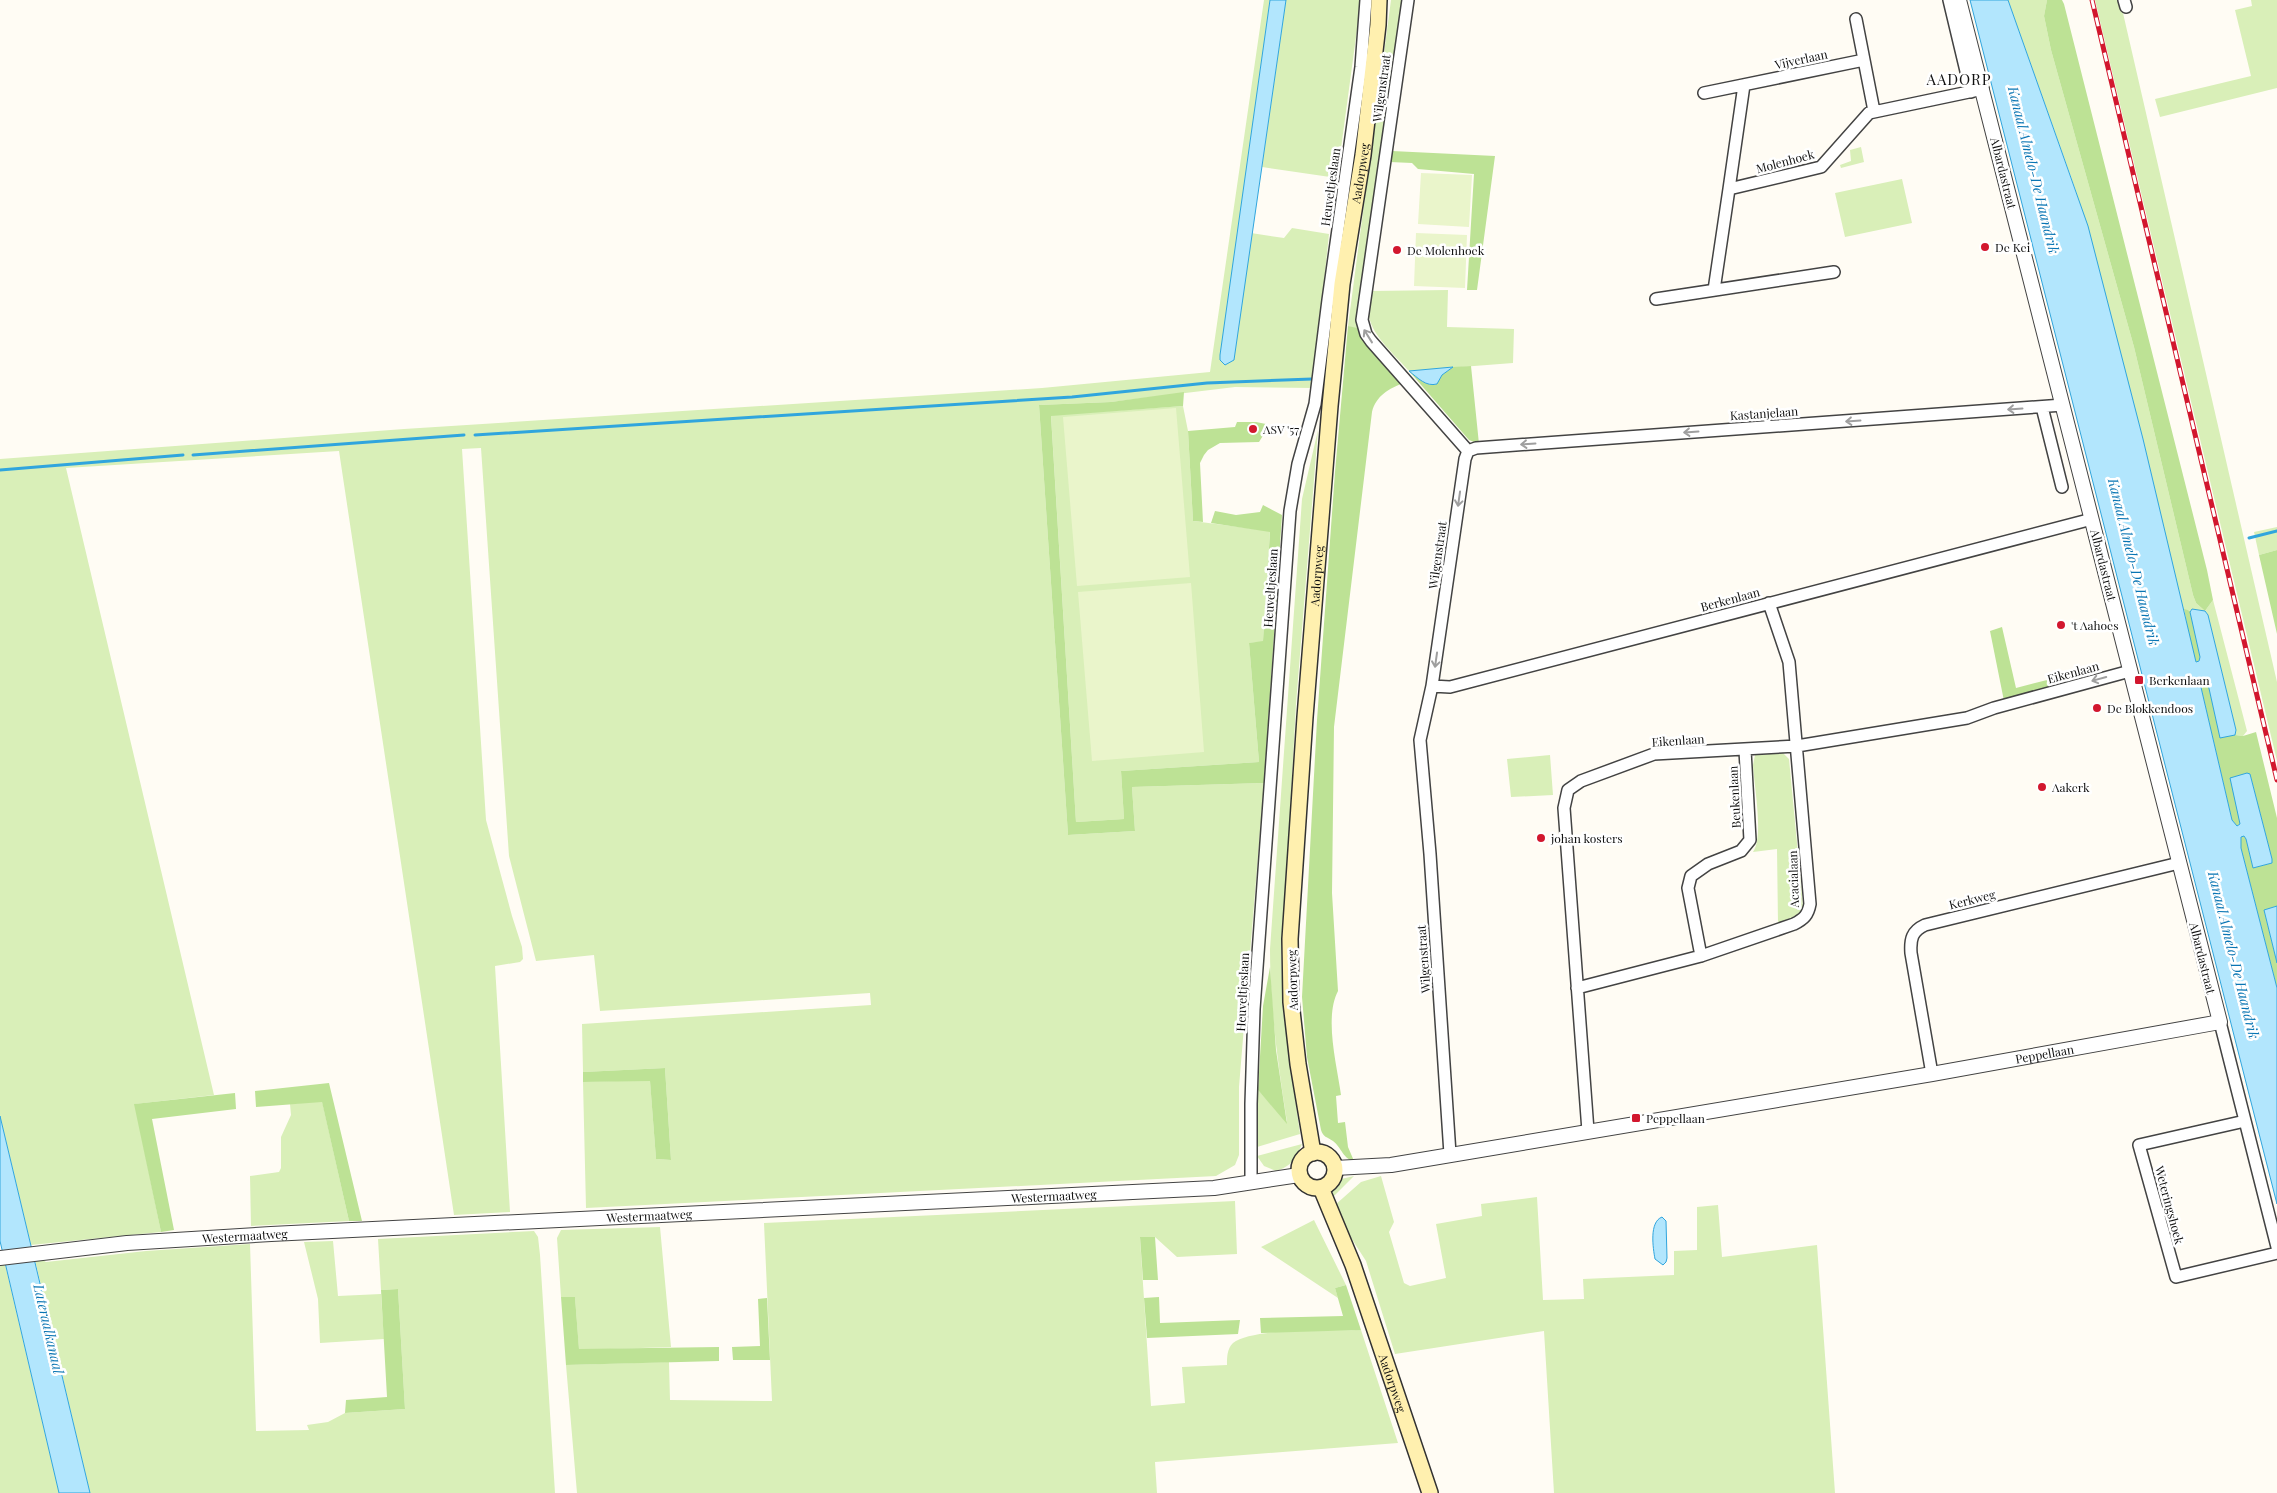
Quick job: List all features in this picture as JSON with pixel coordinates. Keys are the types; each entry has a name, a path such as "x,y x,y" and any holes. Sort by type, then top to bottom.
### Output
{"main road":[{"name":"Aadorpweg","path":"1313,1153 1298,1064 1291,1002 1290,939 1305,717 1330,406 1342,284 1363,154 1378,25 1379,0"},
{"path":"1313,1153 1327,1156 1335,1168 1334,1177 1329,1184 1321,1188 1308,1186 1299,1175 1304,1157 1313,1153"},
{"name":"Aadorpweg","path":"1321,1188 1353,1265 1430,1493"}],"street":[{"name":"Heuveltjeslaan","path":"1252,1183 1251,1104 1254,1009 1290,511 1298,464 1315,404 1361,67 1366,0"},
{"name":"Wilgenstraat","path":"1408,0 1362,314 1363,328 1371,342 1468,451 1465,459 1432,686 1420,740 1430,854 1450,1154"},
{"name":"Albardastraat","path":"1948,0 1977,90 2063,405 2277,1247"},
{"name":"Albardastraat","path":"1959,0 1977,90"},
{"path":"1856,18 1874,111 1977,90"},
{"name":"Vijverlaan","path":"1704,93 1864,60"},
{"path":"1714,290 1744,85"},
{"name":"Molenhoek","path":"1729,189 1821,167 1869,113 1874,111"},
{"path":"1656,299 1834,272"},
{"name":"Kastanjelaan","path":"1468,451 1476,448 2063,405"},
{"path":"2042,407 2062,487"},
{"name":"Berkenlaan","path":"1432,686 1450,687 2092,519"},
{"name":"Acacialaan","path":"1577,988 1700,956 1794,924 1803,920 1809,912 1810,904 1789,662 1769,603"},
{"name":"Eikenlaan","path":"1588,1131 1564,808 1568,790 1581,781 1654,754 1797,746 1967,718 1994,708 2130,671"},
{"name":"Beukenlaan","path":"1700,956 1688,888 1691,876 1708,864 1741,850 1750,840 1745,750"},
{"name":"Kerkweg","path":"1932,1074 1911,953 1911,938 1916,929 2179,863"},
{"name":"Peppellaan","path":"1335,1168 1391,1165 1932,1074 2220,1022"},
{"name":"Weteringshoek","path":"2245,1121 2139,1145 2176,1277 2277,1253"},
{"name":"Westermaatweg","path":"1,1258 127,1243 271,1234 1214,1188 1299,1175"}],"green space":[{"path":"1264,0 1270,0 1220,360 1234,360 1251,233 1284,238 1292,228 1329,234 1313,388 1235,387 1111,402 1039,405 1068,835 1135,831 1132,787 1264,783 1239,1087 1239,1155 1235,1165 1216,1176 586,1208 583,1082 650,1080 656,1159 671,1160 665,1068 583,1072 582,1024 871,1005 870,993 600,1011 594,955 536,961 509,856 481,448 462,449 486,820 522,947 523,959 520,962 495,966 510,1212 454,1215 339,451 66,468 214,1095 135,1104 161,1232 31,1245 0,1116 0,459 404,429 1042,388 1210,372"},
{"path":"1286,0 1361,0 1337,178 1262,167"},
{"path":"1391,0 1403,0 1357,309 1357,318 1363,332 1348,326"},
{"path":"2008,0 2047,0 2044,16 2051,50 2134,347 2193,595 2196,603 2205,611 2183,610 2143,439 2076,191"},
{"path":"2047,0 2062,0 2064,4 2207,570 2213,600 2205,611 2196,603 2193,595 2134,347 2051,50 2044,16"},
{"path":"2095,0 2120,0 2277,682 2277,761"},
{"path":"2251,0 2277,0 2277,88 2160,117 2155,99 2251,76 2235,10 2252,6"},
{"path":"1861,147 1864,162 1841,168 1840,165 1851,161 1850,150"},
{"path":"1392,151 1495,156 1477,290 1467,290 1474,174 1418,169 1412,163 1390,162"},
{"path":"1421,173 1472,175 1469,227 1418,224"},
{"path":"1902,179 1912,223 1845,237 1835,193"},
{"path":"1416,233 1467,235 1465,288 1414,286"},
{"path":"1448,290 1447,327 1514,329 1513,363 1409,371 1385,345 1371,323 1369,304 1372,291"},
{"path":"1348,326 1363,332 1404,383 1384,393 1377,401 1372,412 1334,727 1332,893 1338,991 1332,1014 1332,1028 1341,1095 1336,1096 1338,1123 1345,1122 1348,1147 1354,1161 1345,1156 1333,1141 1324,1136 1321,1130 1307,1057 1302,997 1317,720 1335,472"},
{"path":"1471,366 1479,444 1469,440 1409,371 1424,382 1435,385 1442,375 1453,367"},
{"path":"1184,392 1183,406 1051,416 1076,822 1124,819 1121,771 1259,762 1249,643 1263,641 1270,532 1211,523 1215,511 1236,515 1260,512 1263,505 1282,515 1264,783 1132,787 1135,831 1068,835 1039,405 1111,402"},
{"path":"1183,406 1188,431 1193,521 1270,531 1263,642 1249,643 1259,762 1121,771 1124,819 1076,822 1051,415"},
{"path":"1176,408 1190,577 1077,586 1063,417"},
{"path":"1237,422 1266,424 1264,434 1259,442 1220,443 1208,450 1200,463 1203,522 1193,521 1188,431 1235,427"},
{"path":"1318,430 1296,704 1281,949 1283,1010 1300,1134 1257,1147 1258,1090 1287,1122 1275,1036 1271,993 1270,949 1302,499"},
{"path":"2277,527 2277,550 2259,555 2254,532"},
{"path":"2277,550 2277,634 2259,555"},
{"path":"1191,583 1204,752 1092,761 1078,592"},
{"path":"2213,600 2247,731 2243,736 2235,735 2236,730 2208,615 2205,611"},
{"path":"2184,609 2191,611 2200,657 2198,662 2194,661"},
{"path":"2002,627 2016,688 2047,680 2049,690 2004,701 1990,631"},
{"path":"2203,679 2208,684 2220,737 2243,736 2256,732 2277,818 2277,906 2264,910 2277,963 2277,988 2241,848 2241,837 2244,836 2246,839 2253,868 2272,863 2272,859 2250,774 2240,824 2237,826 2232,820 2200,683"},
{"path":"1783,753 1789,759 1803,906 1799,914 1778,924 1777,849 1753,852 1758,835 1758,810 1753,765 1755,755"},
{"path":"1550,755 1553,795 1511,797 1507,759"},
{"path":"1270,967 1276,1050 1287,1124 1258,1090 1263,1006"},
{"path":"665,1068 671,1160 656,1159 650,1081 583,1082 583,1072"},
{"path":"329,1083 362,1221 349,1221 322,1102 256,1107 255,1091"},
{"path":"235,1093 236,1109 152,1119 174,1230 161,1232 134,1104"},
{"path":"322,1101 349,1221 251,1226 250,1176 279,1172 281,1168 281,1137 291,1115 290,1104"},
{"path":"1302,1144 1292,1161 1286,1167 1276,1171 1264,1166 1257,1156"},
{"path":"1354,1176 1333,1197 1333,1187 1337,1180"},
{"path":"1381,1176 1394,1222 1389,1232 1404,1283 1410,1286 1446,1278 1436,1224 1482,1216 1481,1204 1537,1197 1543,1300 1584,1299 1583,1279 1674,1275 1674,1251 1697,1250 1697,1207 1718,1205 1722,1257 1817,1245 1835,1493 1554,1493 1544,1331 1395,1354 1366,1261 1346,1230 1335,1205 1361,1182"},
{"path":"1235,1201 1237,1254 1177,1257 1155,1237 1140,1238 1151,1406 1185,1403 1182,1367 1227,1365 1227,1356 1230,1348 1233,1343 1243,1338 1275,1332 1361,1330 1398,1443 1155,1462 1157,1493 577,1493 566,1365 669,1362 670,1400 772,1401 764,1223"},
{"path":"1314,1220 1346,1285 1335,1288 1338,1298 1261,1247"},
{"path":"660,1227 671,1347 579,1350 575,1297 561,1297 557,1238 561,1230"},
{"path":"534,1231 538,1237 540,1255 555,1493 90,1493 35,1260 41,1259 46,1262 146,1251 250,1244 256,1431 309,1430 307,1425 328,1422 345,1413 405,1409 398,1289 381,1290 378,1239"},
{"path":"1140,1237 1155,1237 1158,1280 1143,1280"},
{"path":"333,1241 338,1296 381,1294 384,1339 320,1343 318,1299 304,1242"},
{"path":"5,1264 59,1493 0,1493 0,1265"},
{"path":"1346,1285 1361,1330 1261,1333 1260,1318 1343,1316 1335,1288"},
{"path":"398,1289 405,1409 345,1413 346,1400 387,1397 381,1290"},
{"path":"561,1297 575,1297 579,1349 719,1347 719,1361 566,1365"},
{"path":"1159,1297 1160,1323 1240,1320 1238,1334 1147,1338 1144,1298"},
{"path":"767,1298 770,1360 733,1360 732,1347 760,1346 758,1299"}],"water":[{"path":"1270,0 1286,0 1234,360 1225,365 1220,360 1220,355"},
{"name":"Kanaal Almelo-De Haandrik","path":"1970,0 2008,0 2088,226 2143,439 2196,662 2199,661 2200,657 2190,612 2192,609 2205,611 2208,615 2236,730 2235,735 2220,738 2208,684 2203,679 2200,683 2232,820 2237,826 2240,824 2230,778 2247,773 2250,774 2272,859 2272,863 2253,868 2246,839 2244,836 2241,837 2241,848 2277,988 2277,1204"},
{"path":"1453,367 1442,375 1437,384 1433,385 1422,381 1409,371"},
{"path":"2277,906 2277,963 2264,910"},
{"name":"Lateraalkanaal","path":"0,1116 90,1493 59,1493 0,1241"},
{"path":"1662,1217 1666,1221 1667,1258 1663,1265 1655,1259 1653,1242 1655,1224"}],"waterway":[{"path":"475,435 1072,397 1207,383 1312,379"},
{"path":"193,455 464,435"},
{"path":"0,470 183,455"},
{"path":"2249,538 2277,531"}],"railway":[{"path":"2092,0 2277,780"}],"place":[{"name":"De Kei","path":"1985,247"},
{"name":"De Molenhoek","path":"1397,250"},
{"name":"ASV '57","path":"1253,429"},
{"name":"'t Aahoes","path":"2061,625"},
{"name":"Berkenlaan","path":"2139,680"},
{"name":"De Blokkendoos","path":"2097,708"},
{"name":"Aakerk","path":"2042,787"},
{"name":"johan kosters","path":"1541,838"},
{"name":"Peppellaan","path":"1636,1118"}],"district":[{"name":"AADORP","path":"1959,79"}]}
